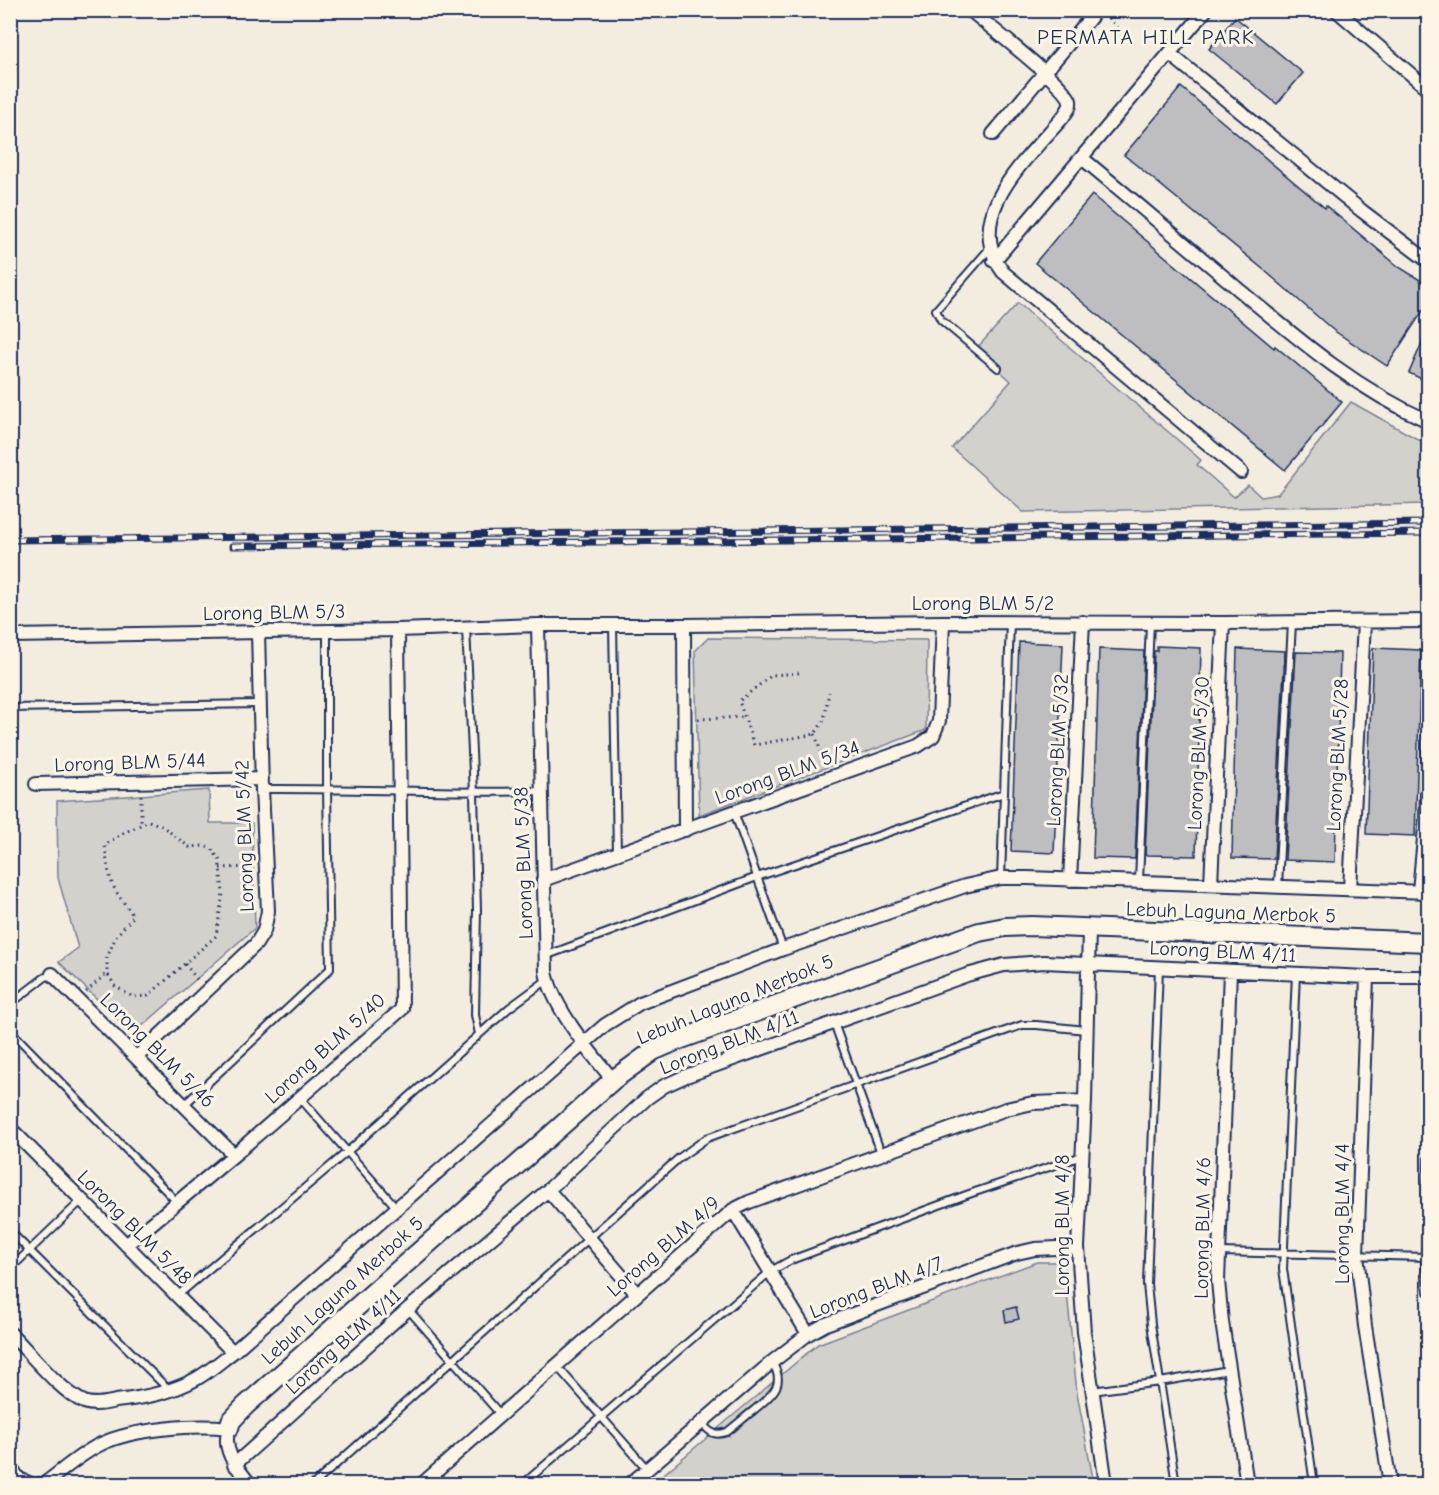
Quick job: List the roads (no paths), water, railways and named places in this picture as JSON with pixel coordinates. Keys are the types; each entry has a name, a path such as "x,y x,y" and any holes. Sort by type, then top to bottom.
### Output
{"street":[{"path":"970,10 1044,73 1070,100 1069,108 1006,183 996,201 989,227 990,248 994,261 1003,272 1241,472"},
{"path":"994,261 1206,10"},
{"path":"1336,10 1428,89"},
{"path":"993,134 1096,14"},
{"path":"1170,54 1362,211 1428,261"},
{"path":"1082,158 1297,338 1352,380 1392,404 1428,421"},
{"name":"Lorong BLM 5/2","path":"538,625 1428,621"},
{"name":"Lorong BLM 5/34","path":"543,880 918,746 933,736 939,721 943,622"},
{"name":"Lorong BLM 5/32","path":"1070,880 1083,622"},
{"name":"Lorong BLM 5/30","path":"1211,884 1223,623"},
{"name":"Lorong BLM 5/28","path":"1350,889 1364,623"},
{"name":"Lorong BLM 5/3","path":"10,636 398,630 538,625"},
{"name":"Lorong BLM 5/38","path":"538,625 540,791 547,980 584,1044 613,1080"},
{"path":"684,625 685,830"},
{"name":"Lorong BLM 5/40","path":"126,1245 402,1009 398,630"},
{"name":"Lorong BLM 5/42","path":"137,1057 256,944 264,931 268,911 258,632"},
{"name":"Lorong BLM 5/44","path":"36,784 141,781 262,784"},
{"name":"Lebuh Laguna Merbok 5","path":"10,1333 73,1396 86,1403 102,1404 142,1398 170,1391 196,1379 233,1352 605,1025 640,1003 783,949 966,886 1001,878 1422,892"},
{"name":"Lebuh Laguna Merbok 5","path":"229,1428 231,1421 245,1406 613,1080 653,1051 676,1041 978,932 1005,927 1032,926 1428,942"},
{"name":"Lorong BLM 4/8","path":"1089,929 1085,1101 1078,1247 1084,1332 1106,1485"},
{"name":"Lorong BLM 4/11","path":"234,1465 408,1309 548,1190 647,1098 663,1086 686,1076 967,975 1004,965 1044,962 1367,977 1428,977"},
{"name":"Lorong BLM 4/6","path":"1230,971 1218,1252 1222,1322 1247,1485"},
{"name":"Lorong BLM 5/46","path":"52,974 234,1155"},
{"name":"Lorong BLM 4/4","path":"1367,977 1357,1255 1365,1326 1390,1485"},
{"name":"Lorong BLM 4/9","path":"422,1485 500,1413 733,1210 749,1202 1005,1109 1050,1101 1085,1101"},
{"name":"Lorong BLM 5/48","path":"10,1128 233,1352"},
{"path":"548,1190 637,1294"},
{"path":"733,1210 808,1334"},
{"name":"Lorong BLM 4/7","path":"630,1485 772,1362 808,1334 826,1324 1017,1253 1035,1249 1078,1247"},
{"path":"39,1485 44,1484 99,1445 122,1436 208,1426 229,1428 226,1436 228,1453 234,1465 250,1485"},
{"path":"10,1466 19,1479 31,1485"}],"lane":[{"path":"990,248 936,310 941,320 998,368"},
{"path":"1001,878 1010,622"},
{"path":"1139,881 1150,623"},
{"path":"1278,886 1292,623"},
{"path":"613,625 617,854"},
{"path":"466,628 477,909 475,1015 479,1034"},
{"path":"184,1105 330,969 327,631"},
{"path":"10,708 260,704"},
{"path":"1422,892 1428,704"},
{"path":"262,784 474,793 540,791"},
{"path":"545,956 757,877 1004,793"},
{"path":"734,812 783,949"},
{"path":"1159,967 1147,1284 1176,1485"},
{"path":"10,1004 52,974"},
{"path":"1296,974 1283,1253 1287,1303 1314,1485"},
{"path":"177,1296 347,1152 509,1008 547,980"},
{"path":"834,1023 881,1153"},
{"path":"314,1485 679,1158 707,1138 1022,1025 1087,1030"},
{"path":"10,1030 177,1202"},
{"path":"300,1098 396,1207"},
{"path":"523,1485 771,1271 791,1260 969,1194 1082,1156"},
{"path":"1428,1159 1428,1292"},
{"path":"10,1269 81,1201"},
{"path":"10,1231 170,1391"},
{"path":"1218,1252 1427,1257"},
{"path":"408,1309 500,1413"},
{"path":"701,1423 710,1433 719,1435 727,1432 774,1393 778,1383 777,1371 772,1362"},
{"path":"555,1365 647,1470"},
{"path":"1092,1391 1229,1370"}],"railway":[{"path":"10,540 1428,523"},
{"path":"232,546 1428,533"}],"district":[{"name":"PERMATA HILL PARK","path":"1146,37"}]}
